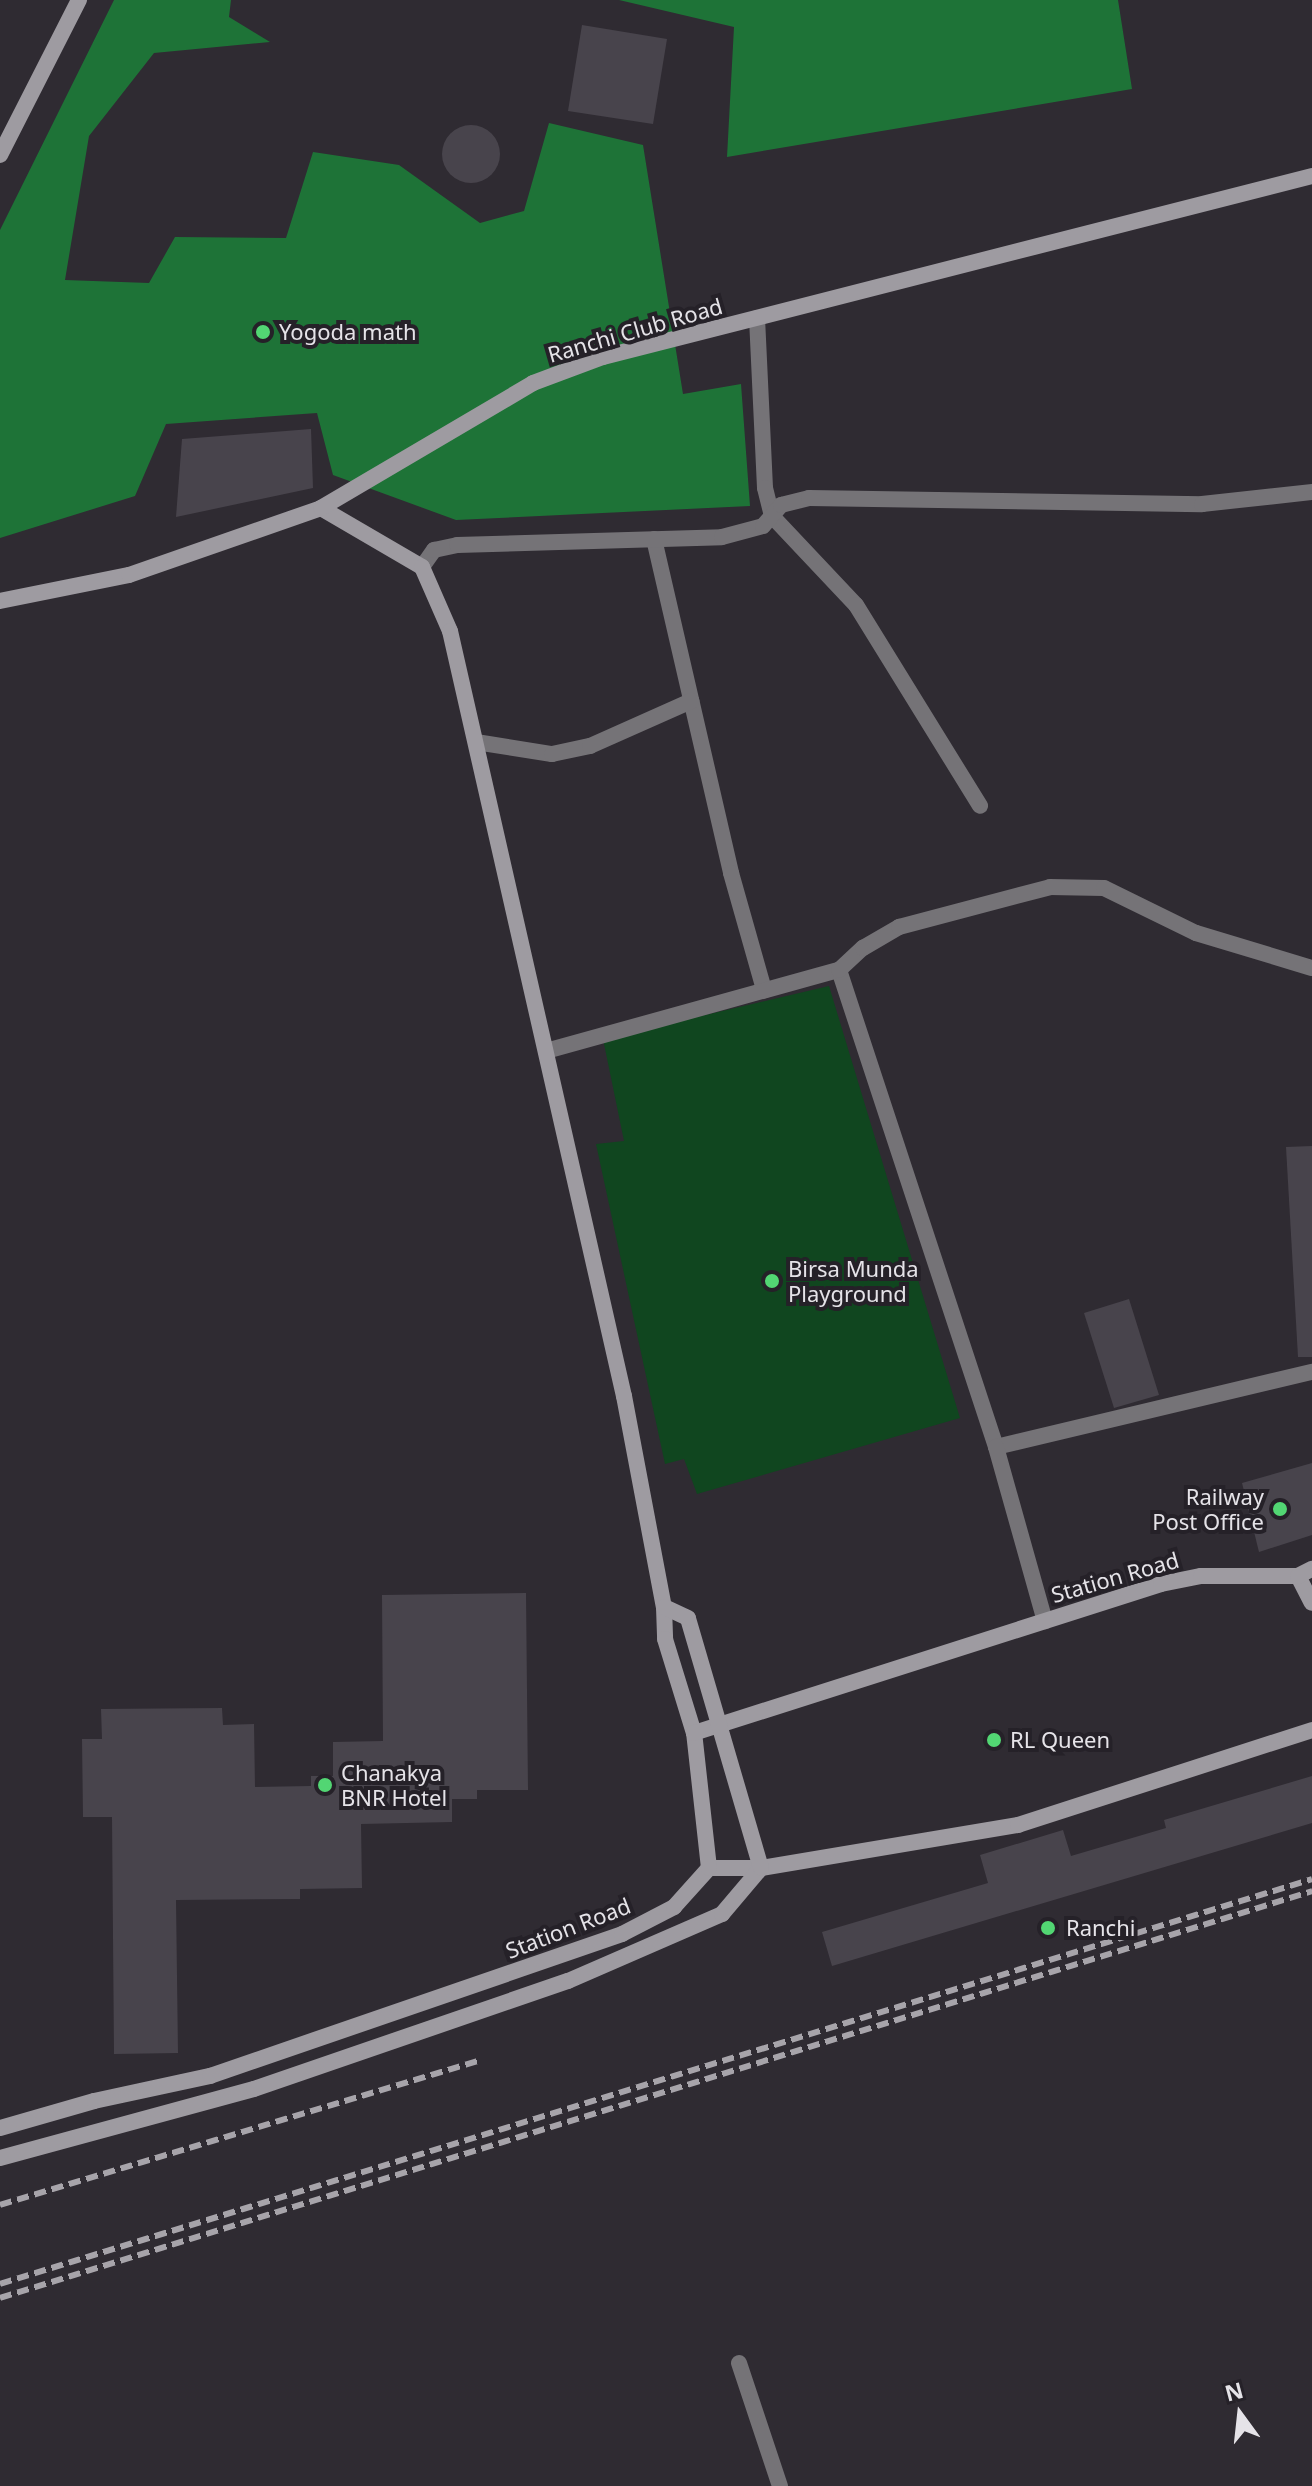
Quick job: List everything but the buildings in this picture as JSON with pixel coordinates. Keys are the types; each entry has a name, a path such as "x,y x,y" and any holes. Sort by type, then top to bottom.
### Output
{"street":[{"path":"0,155 79,0"},
{"name":"Ranchi Club Road","path":"0,601 129,575 321,508 533,383 603,357 1312,176"},
{"path":"757,318 765,488 772,516 856,605 980,806"},
{"path":"422,567 434,550 457,545 722,537 763,526 781,505 809,498 1202,504 1312,492"},
{"path":"321,508 422,567 450,631 624,1396 664,1607 665,1639 694,1733 709,1868 761,1868 1018,1825 1312,1730"},
{"path":"654,539 691,701 764,990"},
{"path":"476,742 552,754 590,746 691,701"},
{"path":"546,1051 839,970 863,948 899,927 1013,894 1074,886 1104,888 1196,933 1312,968"},
{"path":"839,970 996,1447 1045,1621"},
{"path":"996,1447 1312,1372"},
{"path":"1305,1572 1312,1603"},
{"name":"Station Road","path":"694,1733 1045,1621 1201,1576 1305,1572"},
{"path":"664,1607 688,1618 761,1868"},
{"name":"Station Road","path":"0,2128 94,2101 210,2076 622,1934 674,1907 709,1868"},
{"path":"0,2158 254,2089 568,1981 722,1914 761,1868"},
{"path":"739,2363 780,2486"}],"green space":[{"path":"114,0 231,0 229,17 270,42 154,53 89,136 65,280 149,283 175,237 286,238 313,152 399,165 480,223 524,211 549,123 643,145 683,394 741,384 750,506 456,520 333,475 317,413 166,424 135,496 0,538 0,230"},
{"path":"619,0 1118,0 1132,89 727,157 734,27"},
{"name":"Birsa Munda Playground","path":"829,986 960,1418 697,1494 684,1459 665,1464 596,1144 624,1141 603,1039"}],"railway":[{"path":"0,2284 1312,1879"},
{"path":"0,2298 1312,1891"},
{"path":"0,2205 481,2060"}],"place":[{"name":"Yogoda math","path":"263,332"},
{"name":"Birsa Munda Playground","path":"772,1281"},
{"name":"Railway Post Office","path":"1280,1509"},
{"name":"RL Queen","path":"994,1740"},
{"name":"Chanakya BNR Hotel","path":"325,1785"},
{"name":"Ranchi","path":"1048,1928"}]}
